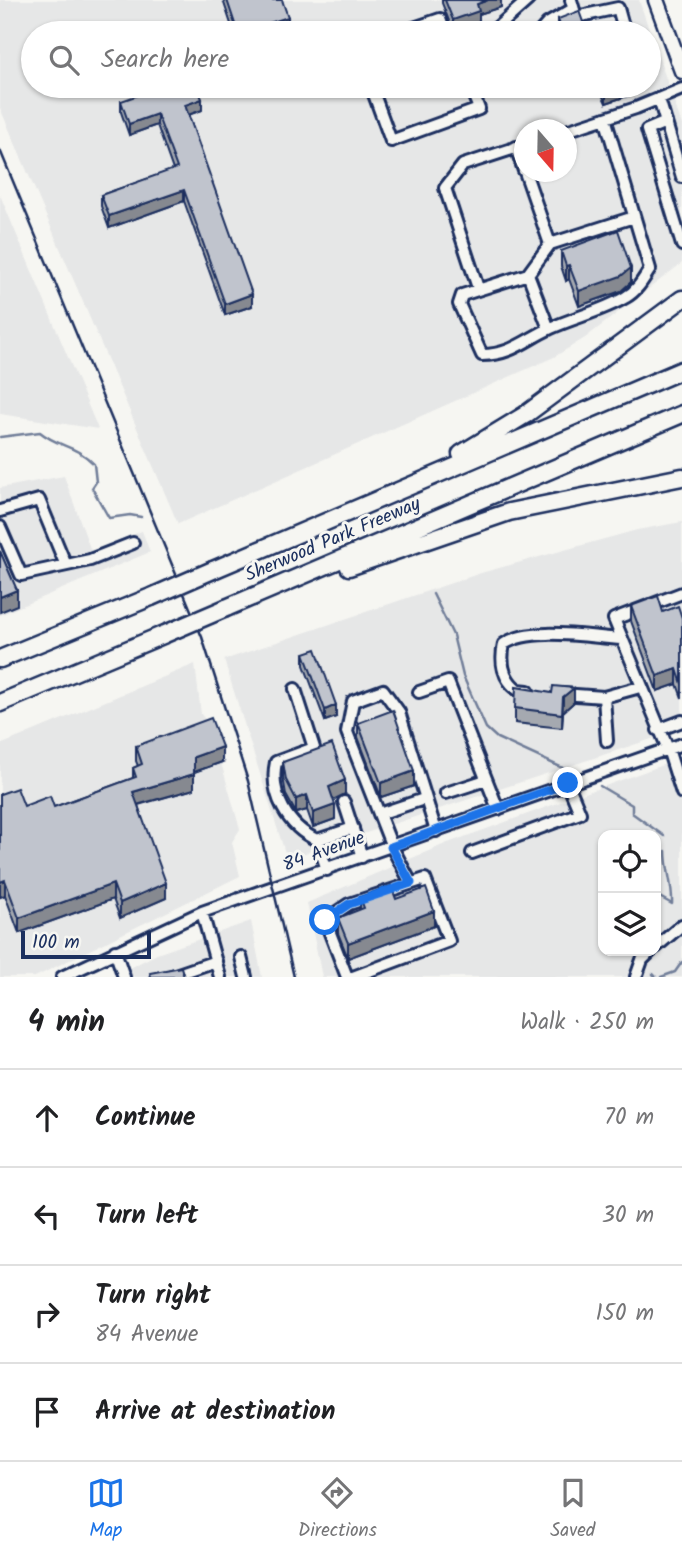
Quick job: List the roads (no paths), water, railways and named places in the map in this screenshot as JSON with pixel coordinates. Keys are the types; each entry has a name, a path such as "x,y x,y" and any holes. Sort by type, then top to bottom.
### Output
{"highway":[{"path":"398,490 525,415 682,299"},
{"name":"Sherwood Park Freeway","path":"0,659 682,370"},
{"name":"Sherwood Park Freeway","path":"0,703 682,414"},
{"path":"257,595 509,512 682,477"}],"main road":[{"path":"656,0 682,71"}],"street":[{"path":"504,21 528,0"},
{"path":"551,21 572,5 576,17 618,8 622,21"},
{"path":"577,127 682,89"},
{"path":"375,98 391,141 478,109 474,98"},
{"path":"659,99 682,177"},
{"path":"605,118 650,269 639,286 626,297 549,329 516,350 498,355 482,355 458,304 462,295 528,274 550,244 634,217"},
{"path":"666,122 648,130 682,245"},
{"path":"478,288 445,188 463,165 514,148"},
{"path":"529,182 550,244"},
{"path":"528,274 549,329"},
{"path":"0,511 39,500 65,563"},
{"path":"0,527 21,575 65,563 90,560 133,543"},
{"path":"682,593 614,620 668,749 682,793"},
{"path":"543,692 518,691 504,673 501,656 504,644 513,637 530,634 621,639"},
{"path":"419,692 448,682 498,809"},
{"path":"555,693 604,697 640,687"},
{"path":"295,688 314,748 276,762 274,773 290,821 300,833 317,840 353,828"},
{"path":"411,883 391,847 347,732 353,701 383,690 399,712 436,831"},
{"path":"604,697 607,741"},
{"path":"658,730 682,721"},
{"name":"84 Avenue","path":"64,977 202,912 682,744"},
{"path":"446,793 486,780"},
{"path":"472,853 580,813 568,783"},
{"path":"379,814 424,799"},
{"path":"344,802 362,857"},
{"path":"317,840 327,870"},
{"path":"347,977 325,920 349,904 425,879 449,941 353,977"},
{"path":"202,912 220,977"},
{"path":"661,943 682,926"},
{"path":"115,951 124,977"},
{"path":"636,977 646,956"},
{"path":"241,957 246,977"},
{"path":"169,977 216,961"}],"waterway":[{"path":"0,437 40,432 80,453 94,464 96,482 92,488 109,518 130,515 141,517"},
{"path":"433,594 453,635 463,676 486,728 497,738 567,770"},
{"path":"600,786 632,805 632,813 664,836"},
{"path":"661,898 672,904 666,851"},
{"path":"661,977 675,972 682,962"},
{"path":"653,974 656,977"}],"railway":[{"path":"0,150 202,637 248,781 294,977"}]}
